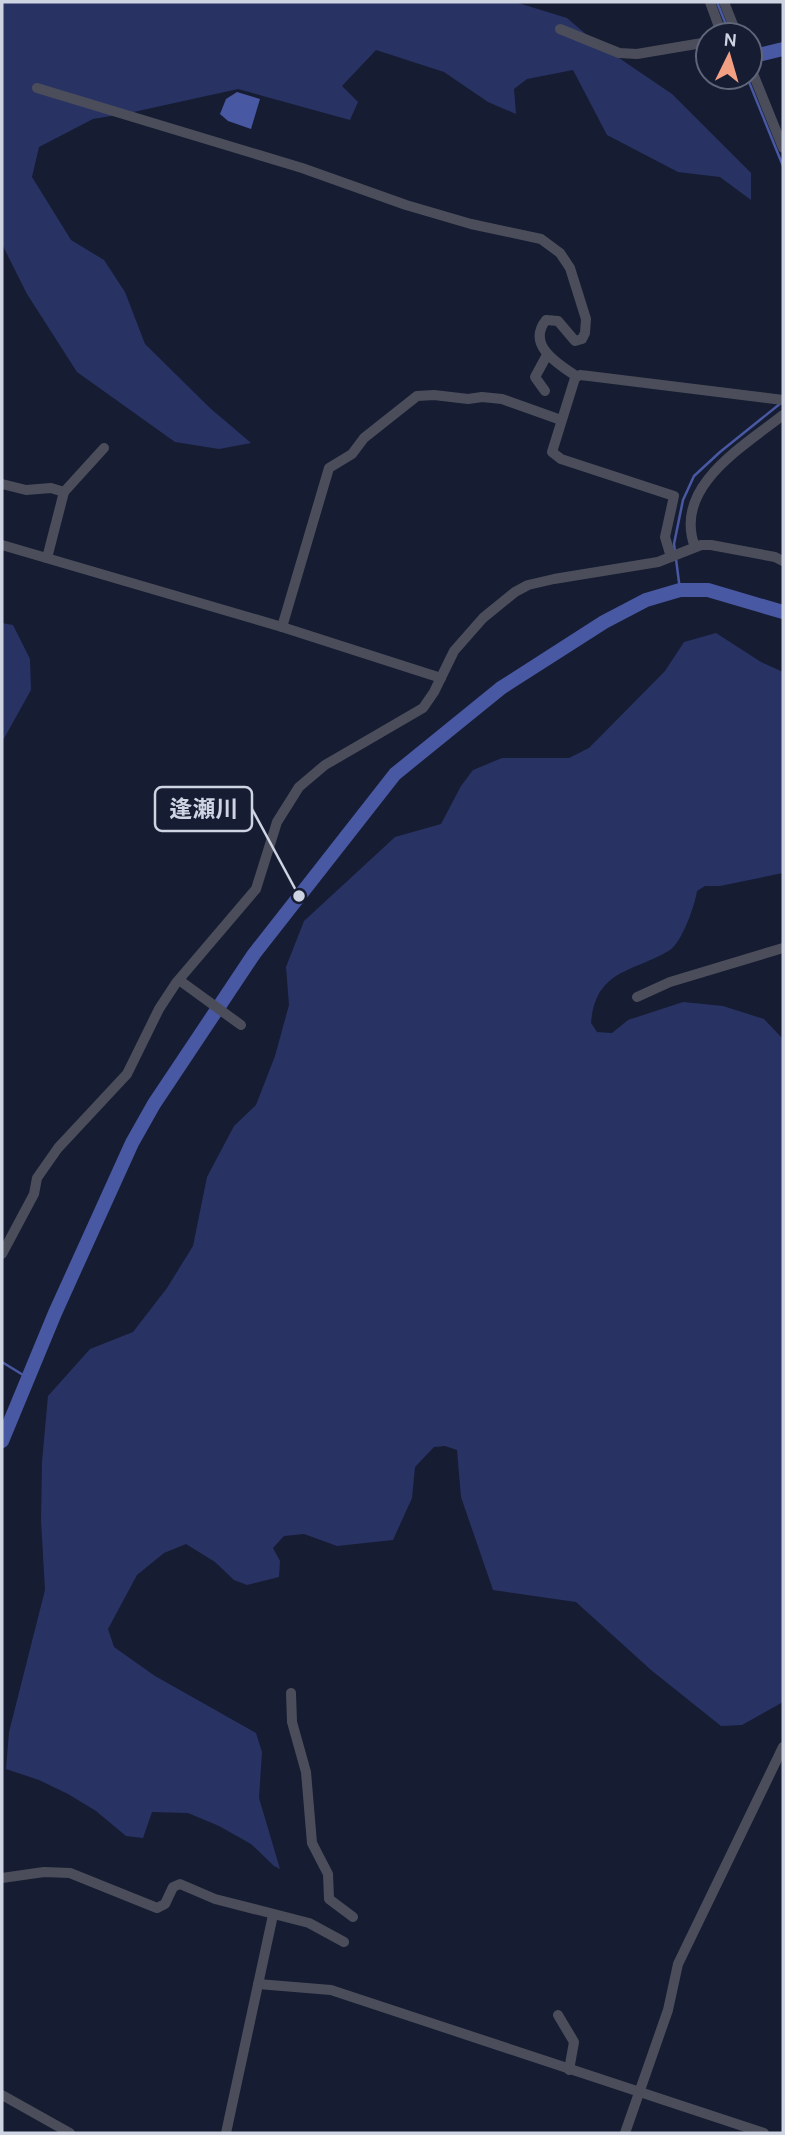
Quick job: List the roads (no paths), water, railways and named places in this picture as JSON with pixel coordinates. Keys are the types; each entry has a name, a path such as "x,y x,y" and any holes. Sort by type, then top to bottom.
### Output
{"street":[{"path":"710,2 717,21"},
{"path":"724,2 731,21"},
{"path":"560,29 619,53 637,54 694,44"},
{"path":"37,88 302,168 406,205 489,229 541,239 560,253 570,268 586,319 585,333 582,339 575,341 558,321 546,320 541,325 540,342 547,355 576,376 782,399"},
{"path":"760,91 783,148"},
{"path":"545,391 535,377 547,355"},
{"path":"576,376 552,450 556,457 674,496 665,537 681,553"},
{"path":"282,627 329,468 352,454 364,438 417,396 502,399 561,420"},
{"path":"681,553 698,498 711,475 783,415"},
{"path":"47,558 64,492 104,447"},
{"path":"2,484 26,490 51,488 64,492"},
{"path":"2,545 282,627 441,678"},
{"path":"2,1254 34,1194 37,1178 58,1148 127,1074 159,1009 179,980 256,889 277,822 299,788 326,765 423,708 454,651 492,610 528,585 600,570 659,562 711,545 775,557 783,561"},
{"path":"637,997 670,982 783,948"},
{"path":"179,980 240,1024"},
{"path":"291,1693 292,1722 306,1772 312,1843 328,1874 330,1901 353,1917"},
{"path":"625,2133 668,2010 678,1964 783,1747"},
{"path":"2,1878 44,1872 70,1873 157,1908 165,1904 173,1887 180,1884 215,1899 309,1923 344,1942"},
{"path":"226,2133 273,1915"},
{"path":"258,1984 331,1990 764,2133"},
{"path":"558,2015 573,2042 569,2070"},
{"path":"2,2095 69,2133"}],"waterway":[{"path":"717,2 724,21"},
{"path":"764,54 783,49"},
{"path":"753,91 783,166"},
{"path":"675,552 674,544 683,500 694,476 781,403"},
{"path":"676,559 680,590"},
{"path":"2,1441 55,1313 132,1143 154,1104 254,954 395,774 501,688 604,622 646,600 680,590 708,590 783,612"},
{"path":"2,1362 28,1378"}],"place":[{"name":"逢瀬川","path":"299,896"}]}
